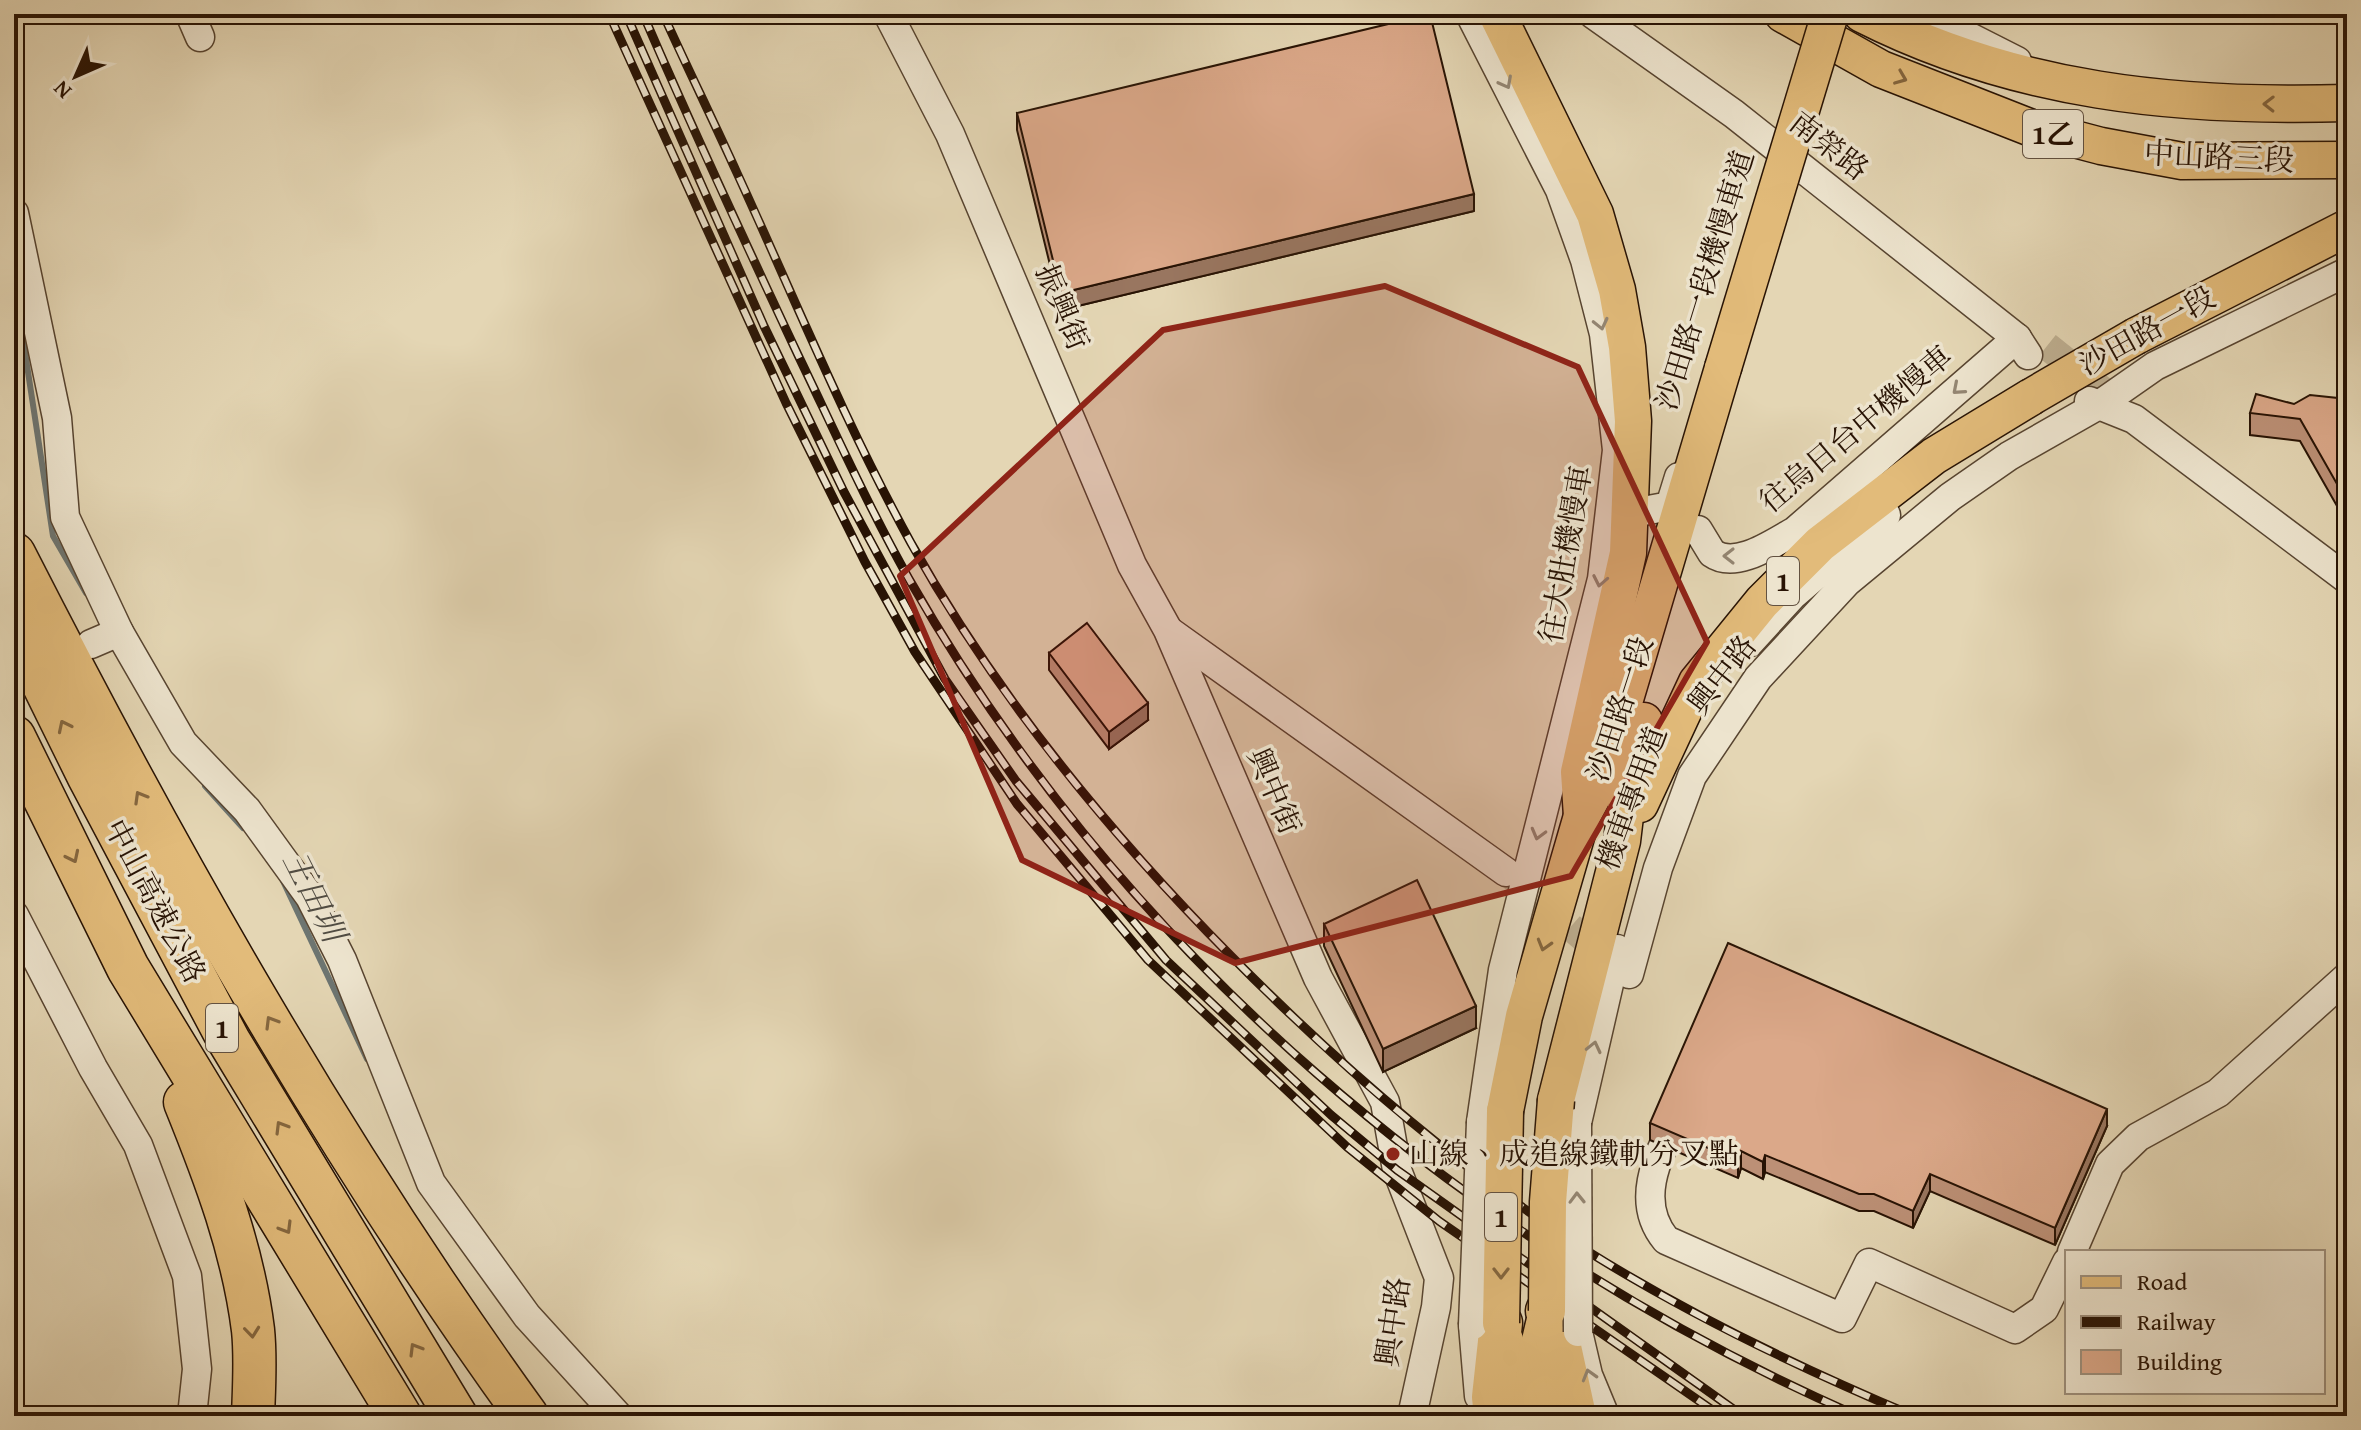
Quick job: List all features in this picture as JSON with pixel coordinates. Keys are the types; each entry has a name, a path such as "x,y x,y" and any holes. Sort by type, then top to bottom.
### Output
{"highway":[{"path":"14,554 125,771 294,1060 388,1217 527,1416"},
{"name":"中山高速公路","path":"14,625 89,777 229,1041 456,1416"},
{"name":"中山高速公路","path":"14,737 128,968 400,1416"},
{"path":"128,968 224,1200 253,1332 253,1416"},
{"path":"294,1060 361,1147 553,1416"},
{"path":"1562,1321 1560,1347 1575,1416"},
{"path":"1487,1324 1495,1416"}],"main road":[{"path":"1497,14 1595,214 1617,290 1627,347 1633,421 1619,514 1628,553 1579,772 1582,816"},
{"name":"中山路三段","path":"1783,14 1881,69 2029,127 2101,146 2182,161 2347,160"},
{"name":"沙田路一段","path":"1522,1416 1487,1324 1493,1116 1582,816 1601,780 1729,367 1830,14"},
{"name":"沙田路一段","path":"1549,1416 1539,1345 1562,1321 1548,1202 1566,1112 1572,1026 1622,841 1631,766 1698,530 1729,367 1853,14"},
{"name":"中山路三段","path":"1862,14 1983,66 2064,85 2179,102 2347,103"},
{"name":"沙田路一段","path":"1622,841 1697,682 1762,602 1820,544 1923,465 2347,228"}],"street":[{"name":"振興街","path":"888,14 950,134 1132,565 1168,630"},
{"name":"往大肚機慢車","path":"1470,14 1560,190 1585,260 1604,334 1617,450 1619,514 1495,1009 1493,1116"},
{"name":"南榮路","path":"1593,14 1734,114 2031,346"},
{"name":"沙田路一段機慢車道","path":"1619,514 1670,506 1729,367 1822,14"},
{"path":"1933,14 1946,25 2064,85"},
{"path":"14,213 57,418 65,517 119,632 183,743 247,810 310,897 342,960 431,1183 527,1316 618,1416"},
{"path":"2142,343 2347,246"},
{"path":"2096,397 2347,272"},
{"name":"往烏日台中機慢車","path":"1698,530 1712,553 1730,558 1763,549 1795,531 2031,346"},
{"path":"2096,397 2134,419 2347,579"},
{"name":"興中路","path":"1618,968 1629,974 1658,868 1692,776 1758,678 1847,582 1950,497 2096,397"},
{"name":"機車專用道","path":"1566,1112 1649,837 1713,690 1792,596 1864,532 2039,399"},
{"path":"1168,630 1506,872"},
{"name":"興中街","path":"1168,630 1318,978 1385,1102 1397,1170 1425,1240"},
{"path":"91,644 119,632"},
{"path":"14,915 93,1068 138,1145 187,1276 197,1369 192,1416"},
{"path":"2073,1250 2110,1164 2138,1137 2218,1093 2347,977"},
{"path":"1689,1090 1656,1162 1648,1202 1656,1228 1666,1240 1842,1318 1869,1263 2015,1329 2044,1309 2065,1266"},
{"name":"興中路","path":"1412,1416 1439,1278 1425,1240"},
{"path":"1562,1321 1605,1416"},
{"path":"1481,1416 1487,1324"}],"highlighted area":[{"path":"1385,286 1578,367 1707,642 1571,876 1235,963 1022,860 900,576 1163,330"}],"building":[{"path":"1430,14 1474,194 1061,293 1017,113"},
{"path":"2256,394 2294,404 2310,395 2347,399 2347,493 2341,491 2300,419 2250,413"},
{"path":"1087,623 1148,703 1109,732 1049,653"},
{"path":"1417,880 1476,1006 1383,1049 1324,924"},
{"path":"1728,943 2107,1109 2055,1228 1930,1174 1913,1211 1874,1194 1859,1194 1765,1155 1763,1162 1741,1151 1738,1161 1650,1123"}],"waterway":[{"name":"王田圳","path":"14,280 53,536 86,593"},
{"name":"王田圳","path":"205,786 243,828"},
{"name":"王田圳","path":"283,881 367,1059"}],"tunnel":[{"path":"2047,346 2102,390"},
{"path":"1507,872 1609,960"}],"railway":[{"path":"609,14 786,403 865,562 915,652 1017,804 1148,960 1347,1147 1439,1221 1721,1416"},
{"path":"626,14 764,326 844,492 945,679 1016,781 1166,960 1331,1115 1397,1170 1743,1416"},
{"path":"643,14 778,313 909,579 995,715 1092,843 1200,963 1316,1073 1442,1174 1574,1265 1713,1346 1858,1416"},
{"path":"663,14 842,406 911,543 944,600 1018,709 1142,862 1232,957 1314,1037 1400,1113 1490,1184 1584,1249 1704,1318 1829,1379 1914,1416"}],"place":[{"name":"山線、成追線鐵軌分叉點","path":"1393,1154"}]}
